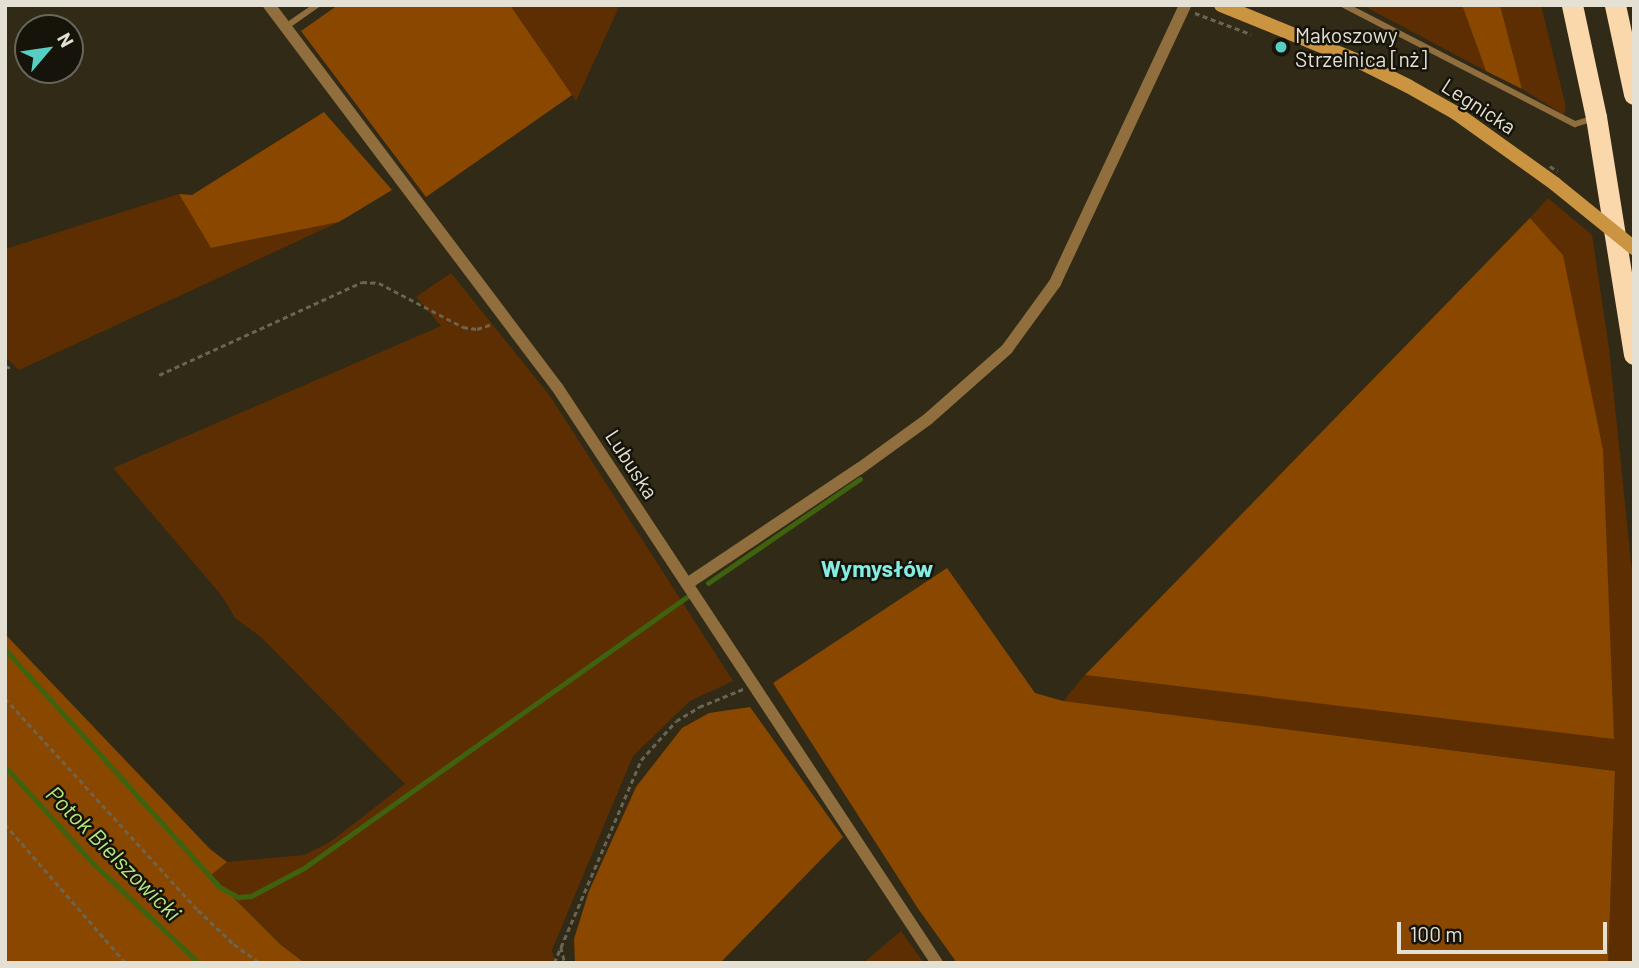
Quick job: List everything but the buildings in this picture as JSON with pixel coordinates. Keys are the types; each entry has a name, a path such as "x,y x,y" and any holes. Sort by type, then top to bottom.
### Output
{"highway":[{"path":"1572,5 1596,117 1634,354"},
{"path":"1615,5 1634,94"}],"main road":[{"name":"Legnicka","path":"1221,5 1358,61 1456,113 1555,184 1634,248"}],"street":[{"name":"Lubuska","path":"269,5 557,387 937,963"},
{"path":"687,584 859,469 928,419 1007,349 1055,283 1184,7"}],"lane":[{"path":"284,28 317,5"},
{"path":"1344,5 1574,124 1596,117"}],"path":[{"path":"1184,7 1253,34"},
{"path":"159,375 362,282 379,283 463,327 477,329 508,319"},
{"path":"5,366 11,368"},
{"path":"554,963 590,872 641,760 676,721 699,707 752,685"},
{"path":"5,698 198,910 234,944 260,963"},
{"path":"5,824 126,963"},
{"path":"561,947 565,963"}],"shaded area":[{"path":"338,5 510,5 572,95 426,197 301,31"},
{"path":"510,5 620,5 576,101 572,95"},
{"path":"1362,5 1462,5 1486,71"},
{"path":"1462,5 1500,5 1522,89 1486,71"},
{"path":"1500,5 1541,5 1566,107 1564,115 1522,89"},
{"path":"324,112 392,190 339,222 211,248 179,194 192,195"},
{"path":"179,194 212,248 339,222 19,370 5,357 5,249"},
{"path":"1548,198 1592,235 1609,348 1634,591 1634,963 1608,963 1615,771 1063,701 1085,675 1614,738 1563,255 1530,218"},
{"path":"1530,218 1563,255 1603,450 1614,739 1085,675"},
{"path":"451,273 550,396 733,681 690,701 633,756 552,950 555,963 306,963 281,945 211,874 227,862 304,855 330,842 405,784 262,638 235,618 222,596 113,468 441,326 416,297"},
{"path":"947,568 1035,693 1063,701 1615,771 1608,963 957,963 919,910 773,683"},
{"path":"5,634 210,849 227,862 211,875 281,945 305,963 5,963"},
{"path":"750,707 843,837 720,963 575,963 574,939 589,891 636,787 682,728 709,713"},
{"path":"901,931 924,963 863,963"}],"waterway":[{"path":"708,583 860,479"},
{"path":"5,649 220,887 238,897 251,896 304,868 686,598"},
{"name":"Potok Bielszowicki","path":"5,766 94,864 199,963"}],"place":[{"name":"Makoszowy Strzelnica [nż]","path":"1281,47"}],"district":[{"name":"Wymysłów","path":"877,568"}]}
